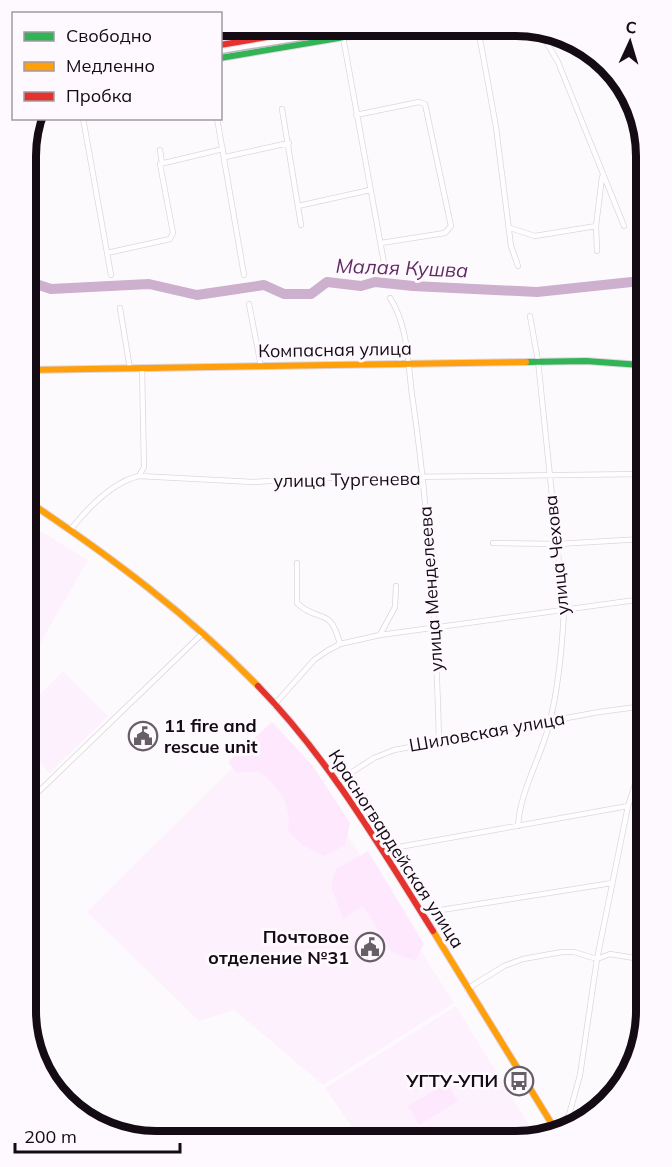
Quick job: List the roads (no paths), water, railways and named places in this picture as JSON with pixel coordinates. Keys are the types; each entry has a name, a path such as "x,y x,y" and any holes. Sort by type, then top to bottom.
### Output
{"main road":[{"path":"222,45 274,36"},
{"path":"222,58 349,36"},
{"name":"Компасная улица","path":"36,370 586,361 636,365"},
{"name":"Красногвардейская улица","path":"36,506 105,553 203,633 307,741 338,781 553,1126"}],"street":[{"path":"479,36 511,246 518,266"},
{"path":"343,37 386,274"},
{"path":"545,39 558,62 624,226"},
{"path":"356,115 418,102 425,104 451,226 445,233 381,243"},
{"path":"282,109 301,225"},
{"path":"83,120 111,275"},
{"path":"218,120 244,275"},
{"path":"225,157 289,142"},
{"path":"162,163 223,149"},
{"path":"106,253 166,241 172,236 160,168 162,163 160,150"},
{"path":"597,251 596,226 602,176"},
{"path":"298,206 370,190"},
{"path":"510,228 535,236 596,226"},
{"name":"улица Менделеева","path":"390,298 399,314 424,478 436,629 439,740"},
{"path":"249,304 261,366"},
{"path":"120,308 130,369"},
{"name":"улица Чехова","path":"518,826 520,806 550,721 561,651 564,611 538,362 530,316"},
{"path":"71,529 87,509 128,480 139,476 144,467 142,369"},
{"name":"улица Тургенева","path":"139,476 253,482 319,478 636,474"},
{"path":"494,543 557,544 636,539"},
{"path":"297,563 297,603 309,611 327,617 335,626 340,644"},
{"path":"380,635 395,608 396,586"},
{"path":"274,705 314,660 340,644 380,635 636,601"},
{"path":"36,793 203,633"},
{"name":"Шиловская улица","path":"338,781 374,758 394,750 439,740 636,707"},
{"path":"350,773 368,801"},
{"path":"565,1121 578,1086 597,959 628,806 636,782"},
{"path":"382,850 628,806"},
{"path":"422,913 612,883"},
{"path":"467,989 504,966 523,959 574,952 597,959 610,954 636,958"}],"waterway":[{"name":"Малая Кушва","path":"36,284 51,289 149,284 197,295 264,285 284,294 311,294 327,282 361,286 375,282 537,292 636,282"}],"tram line":[{"path":"222,54 330,36"}],"place":[{"name":"11 fire and rescue unit","path":"143,736"},
{"name":"Почтовое отделение №31","path":"370,947"},
{"name":"УГТУ-УПИ","path":"519,1081"}]}
